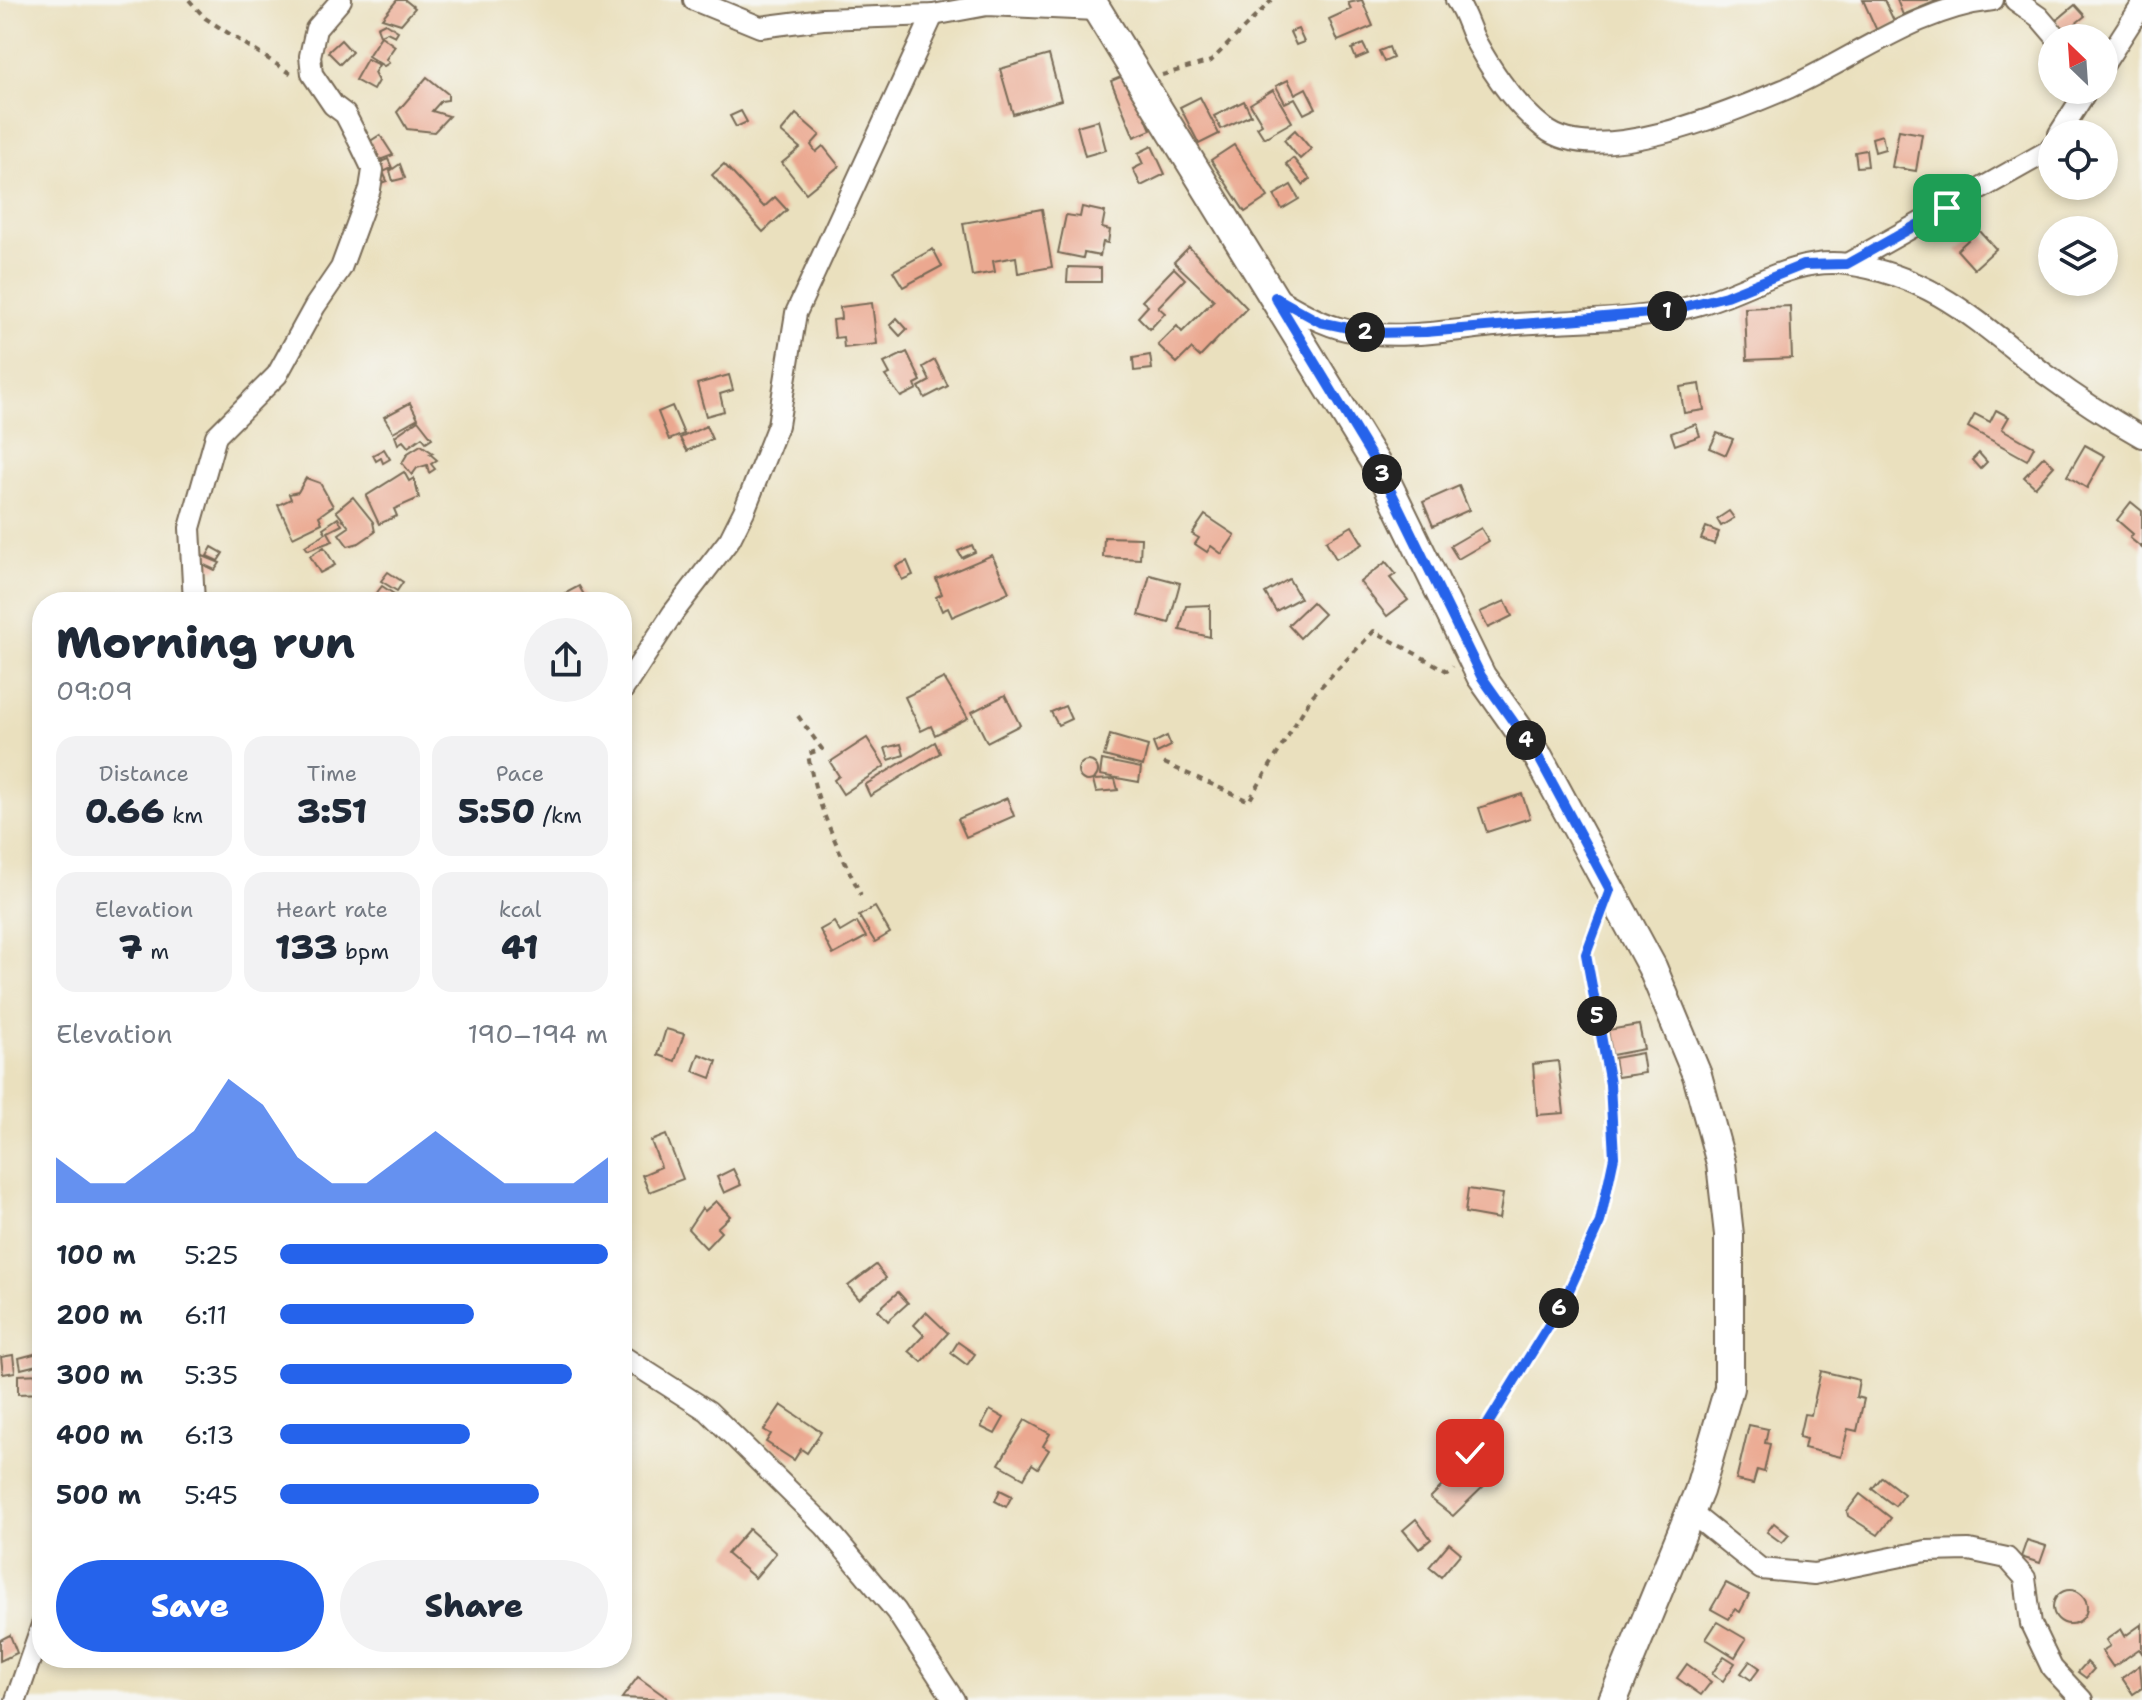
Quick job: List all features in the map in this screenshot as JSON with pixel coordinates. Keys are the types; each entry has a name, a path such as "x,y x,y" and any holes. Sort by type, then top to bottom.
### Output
{"street":[{"path":"193,592 190,528 216,436 277,375 315,306 341,268 355,238 364,199 370,189 373,170 360,143 345,114 333,105 312,74 310,56 316,29 341,0"},
{"path":"694,0 760,27 823,19 933,15 987,5 1093,5 1384,477 1481,676 1539,758 1652,967 1697,1075 1721,1163 1729,1235 1729,1388 1690,1512 1613,1700"},
{"path":"1456,0 1476,43 1515,101 1547,131 1581,142 1642,138 1723,112 1789,87 1932,16 1993,0"},
{"path":"2015,0 2045,24"},
{"path":"2118,42 2142,5"},
{"path":"632,673 730,539 744,511 778,425 796,313 933,15"},
{"path":"1847,264 2038,157"},
{"path":"1275,297 1320,322 1347,330 1426,332 1663,312 1716,299 1803,265 1847,264 1900,277 1969,311 2047,375 2105,416 2142,437"},
{"path":"632,1362 708,1411 825,1526 896,1611 954,1700"},
{"path":"1690,1512 1761,1569 1814,1574 1940,1551 1969,1550 2007,1558 2025,1578 2031,1624 2052,1668 2082,1700"},
{"path":"16,1700 32,1654"}],"path":[{"path":"189,0 205,18 287,73 318,83"},
{"path":"1141,81 1211,61 1272,0"},
{"path":"1164,763 1249,801 1312,696 1374,631 1447,671 1472,654"},
{"path":"798,716 822,749 808,754 813,788 826,825 861,895"},
{"path":"1470,1453 1566,1297 1600,1222 1614,1157 1610,1084 1586,954 1610,890"}],"building":[{"path":"397,0 405,0 415,8 401,24 382,18"},
{"path":"1362,0 1373,26 1338,41 1329,19 1351,9 1348,3"},
{"path":"1863,0 1884,0 1895,23 1877,31"},
{"path":"1897,0 1939,0 1903,15"},
{"path":"2075,5 2085,16 2075,24 2058,24 2056,21"},
{"path":"385,23 398,31 395,36 387,32 380,35 377,27"},
{"path":"1298,29 1304,42 1296,45 1290,32"},
{"path":"381,36 395,46 386,59 389,63 384,66 368,56"},
{"path":"341,40 352,52 340,64 328,52"},
{"path":"1363,44 1368,54 1356,59 1352,49"},
{"path":"1389,47 1393,58 1384,62 1379,51"},
{"path":"1049,55 1061,100 1013,114 1000,69"},
{"path":"367,59 379,65 374,73 378,81 373,90 355,80"},
{"path":"1128,74 1151,130 1134,137 1111,81"},
{"path":"427,77 448,94 448,100 441,101 432,111 449,116 434,132 407,129 397,112"},
{"path":"1288,80 1295,94 1306,88 1316,108 1304,114 1295,98 1285,103 1276,86"},
{"path":"1273,90 1292,122 1264,138 1257,127 1262,124 1250,104"},
{"path":"1200,97 1219,134 1199,144 1180,107"},
{"path":"1244,101 1251,115 1221,129 1214,116"},
{"path":"741,111 747,122 736,127 730,116"},
{"path":"796,114 820,135 811,145 816,152 823,146 839,166 806,193 782,163 800,148 781,132"},
{"path":"1098,120 1106,150 1085,156 1077,126"},
{"path":"1295,130 1311,149 1300,159 1284,140"},
{"path":"1899,130 1922,134 1916,171 1892,167"},
{"path":"380,135 393,155 377,161 369,142"},
{"path":"1882,135 1885,149 1875,152 1872,138"},
{"path":"1234,145 1268,197 1245,212 1211,160"},
{"path":"1152,146 1165,174 1141,186 1133,169 1143,164 1138,153"},
{"path":"1866,150 1868,166 1857,167 1855,152"},
{"path":"1293,158 1310,179 1303,185 1286,164"},
{"path":"388,159 392,168 383,172 387,181 378,184 378,163"},
{"path":"400,164 405,178 393,181 390,171"},
{"path":"724,164 764,207 775,197 787,210 763,232 712,175"},
{"path":"1291,185 1299,199 1282,209 1274,195"},
{"path":"1082,207 1105,212 1102,228 1110,230 1108,243 1103,242 1100,256 1084,253 1083,258 1058,253 1066,215 1080,217"},
{"path":"1042,209 1052,267 1018,273 1016,257 993,261 995,272 972,276 963,223"},
{"path":"1979,230 1996,249 1974,269 1957,250"},
{"path":"1189,247 1247,308 1200,357 1191,349 1177,363 1158,345 1177,326 1182,332 1214,300 1174,262"},
{"path":"933,249 942,266 903,287 893,271"},
{"path":"1068,267 1101,268 1101,282 1067,282"},
{"path":"1174,268 1185,279 1158,307 1165,313 1150,329 1138,317 1148,306 1142,301"},
{"path":"872,303 877,344 844,348 843,337 835,338 833,320 841,319 840,307"},
{"path":"1790,306 1792,358 1747,360 1745,308"},
{"path":"897,318 907,329 900,336 890,325"},
{"path":"907,352 921,381 915,384 917,389 901,397 885,376 890,374 884,363"},
{"path":"1150,355 1152,369 1134,371 1133,358"},
{"path":"935,360 948,386 925,398 919,387 930,381 923,367"},
{"path":"729,375 733,390 720,394 724,411 706,416 697,384"},
{"path":"1700,384 1704,410 1684,413 1680,387"},
{"path":"410,403 418,418 393,432 384,417"},
{"path":"672,406 684,434 669,440 658,412"},
{"path":"1996,410 2009,417 2002,429 2034,447 2027,460 1968,427 1975,414 1990,422"},
{"path":"418,420 432,438 426,442 422,437 408,447 403,441 398,444 395,436"},
{"path":"1696,424 1700,436 1675,445 1671,433"},
{"path":"706,426 712,439 687,451 680,438"},
{"path":"1717,433 1733,439 1726,455 1710,448"},
{"path":"421,445 433,453 430,454 437,460 431,464 435,469 429,473 427,465 417,468 412,475 402,463 408,453"},
{"path":"2085,445 2105,456 2087,488 2067,476"},
{"path":"384,449 390,459 383,463 381,458 376,461 373,455"},
{"path":"1979,453 1987,462 1980,469 1972,460"},
{"path":"2044,456 2054,466 2035,487 2024,477"},
{"path":"404,472 409,481 414,478 419,498 394,509 397,516 379,524 366,496"},
{"path":"306,478 320,483 333,506 319,516 322,523 293,537 278,505 291,499 289,494 298,492"},
{"path":"1459,486 1469,510 1433,526 1423,502"},
{"path":"353,497 373,522 375,532 359,543 348,546 339,534 349,527 336,511"},
{"path":"2131,502 2142,511 2142,548 2130,538 2133,534 2117,520"},
{"path":"1729,511 1734,518 1721,526 1717,519"},
{"path":"1205,515 1235,535 1222,554 1211,546 1207,552 1195,544 1199,538 1192,534"},
{"path":"338,518 342,525 328,532 333,541 308,550 305,546 326,533 323,528"},
{"path":"1352,526 1363,544 1336,559 1326,541"},
{"path":"1706,527 1719,532 1714,544 1701,539"},
{"path":"1481,528 1489,541 1458,559 1450,546"},
{"path":"1104,537 1141,538 1140,559 1103,557"},
{"path":"972,545 975,552 962,558 958,551"},
{"path":"212,547 223,553 218,561 207,556"},
{"path":"324,547 335,565 320,573 310,556"},
{"path":"992,555 1009,592 952,617 948,608 942,611 936,597 942,594 936,579"},
{"path":"203,556 220,563 215,570 200,563"},
{"path":"907,561 913,575 902,580 896,566"},
{"path":"1386,562 1396,574 1390,578 1408,600 1387,616 1360,582"},
{"path":"388,572 403,582 397,591 381,581"},
{"path":"1150,575 1180,583 1169,623 1139,615"},
{"path":"1289,579 1300,598 1276,611 1265,593"},
{"path":"382,586 391,592 377,592"},
{"path":"579,586 582,592 568,592"},
{"path":"1505,601 1512,616 1488,628 1480,612"},
{"path":"1312,602 1324,614 1300,638 1288,625"},
{"path":"1210,605 1210,637 1180,630 1186,606"},
{"path":"944,678 968,718 935,735 931,726 921,731 905,697"},
{"path":"1005,695 1020,725 987,742 972,712"},
{"path":"1065,706 1071,719 1058,725 1051,712"},
{"path":"1110,735 1148,746 1143,766 1104,756"},
{"path":"1167,736 1171,746 1157,753 1153,743"},
{"path":"867,738 885,766 843,794 834,780 839,776 830,762"},
{"path":"935,742 940,753 870,796 865,785"},
{"path":"901,744 904,755 889,760 885,748"},
{"path":"1102,760 1141,768 1139,782 1100,775"},
{"path":"1088,761 1095,764 1098,771 1095,778 1088,781 1081,778 1078,771 1081,764"},
{"path":"1115,779 1118,790 1096,792 1093,780"},
{"path":"1522,794 1530,818 1487,832 1479,808"},
{"path":"1007,798 1014,816 966,837 958,819"},
{"path":"875,907 890,933 875,942 859,916"},
{"path":"834,922 840,932 857,922 866,937 833,955 820,930"},
{"path":"1639,1025 1644,1049 1612,1055 1608,1030"},
{"path":"666,1029 684,1034 675,1061 658,1055"},
{"path":"1642,1053 1645,1073 1617,1077 1614,1058"},
{"path":"699,1054 717,1061 711,1078 693,1071"},
{"path":"1558,1061 1564,1113 1537,1115 1533,1064"},
{"path":"666,1135 683,1179 649,1192 642,1175 661,1167 651,1141"},
{"path":"733,1169 741,1185 724,1193 717,1177"},
{"path":"1468,1189 1503,1194 1499,1219 1465,1213"},
{"path":"716,1201 730,1216 717,1228 721,1232 706,1248 688,1229 702,1208 705,1211"},
{"path":"876,1265 886,1278 859,1299 848,1286"},
{"path":"898,1292 908,1303 888,1321 878,1310"},
{"path":"926,1312 948,1333 922,1362 909,1351 924,1335 914,1325"},
{"path":"958,1342 975,1354 967,1365 951,1353"},
{"path":"13,1355 15,1372 3,1374 1,1357"},
{"path":"32,1355 32,1366 21,1369 19,1358"},
{"path":"1821,1371 1859,1380 1856,1397 1864,1399 1857,1431 1848,1429 1841,1457 1804,1448 1806,1439 1799,1437 1804,1414 1811,1415"},
{"path":"32,1374 32,1393 18,1394 18,1375"},
{"path":"781,1405 821,1432 807,1453 801,1449 794,1460 766,1442 771,1434 764,1430"},
{"path":"990,1410 1004,1418 995,1434 981,1427"},
{"path":"1025,1420 1050,1434 1043,1446 1049,1450 1038,1468 1032,1464 1024,1478 999,1464"},
{"path":"1749,1425 1768,1429 1765,1443 1770,1444 1764,1472 1757,1470 1753,1484 1736,1480"},
{"path":"1473,1467 1488,1482 1453,1516 1430,1498 1450,1478 1456,1484"},
{"path":"1882,1477 1904,1494 1895,1506 1872,1489"},
{"path":"1000,1490 1012,1496 1006,1507 995,1501"},
{"path":"1860,1494 1891,1518 1878,1535 1848,1516 1847,1511"},
{"path":"1416,1519 1431,1539 1419,1549 1403,1530"},
{"path":"1774,1523 1789,1535 1782,1543 1767,1532"},
{"path":"749,1529 776,1553 755,1578 727,1554"},
{"path":"2027,1540 2046,1546 2040,1563 2021,1557"},
{"path":"1449,1543 1461,1553 1441,1577 1429,1567"},
{"path":"1726,1583 1749,1595 1740,1612 1735,1609 1729,1619 1711,1609"},
{"path":"2070,1590 2082,1595 2087,1607 2082,1619 2070,1624 2058,1619 2053,1607 2058,1595"},
{"path":"1717,1622 1746,1639 1735,1657 1706,1639"},
{"path":"2142,1624 2142,1653 2139,1649 2113,1667 2102,1651 2110,1646 2106,1640 2121,1629 2125,1636"},
{"path":"10,1635 17,1653 0,1661 0,1640"},
{"path":"1724,1656 1735,1663 1723,1681 1712,1674"},
{"path":"1750,1661 1760,1668 1751,1680 1741,1673"},
{"path":"2087,1662 2094,1669 2086,1678 2078,1672"},
{"path":"1687,1664 1711,1682 1701,1695 1677,1678"},
{"path":"2140,1665 2142,1688 2133,1694 2122,1678"},
{"path":"638,1677 670,1700 622,1698"}],"route":[{"path":"1470,1453 1566,1297 1600,1222 1614,1157 1610,1084 1586,954 1610,890 1539,758 1481,676 1384,477 1275,297 1320,322 1372,333 1426,332 1663,312 1726,296 1776,273 1803,265 1828,262 1847,264 1947,208"}]}
